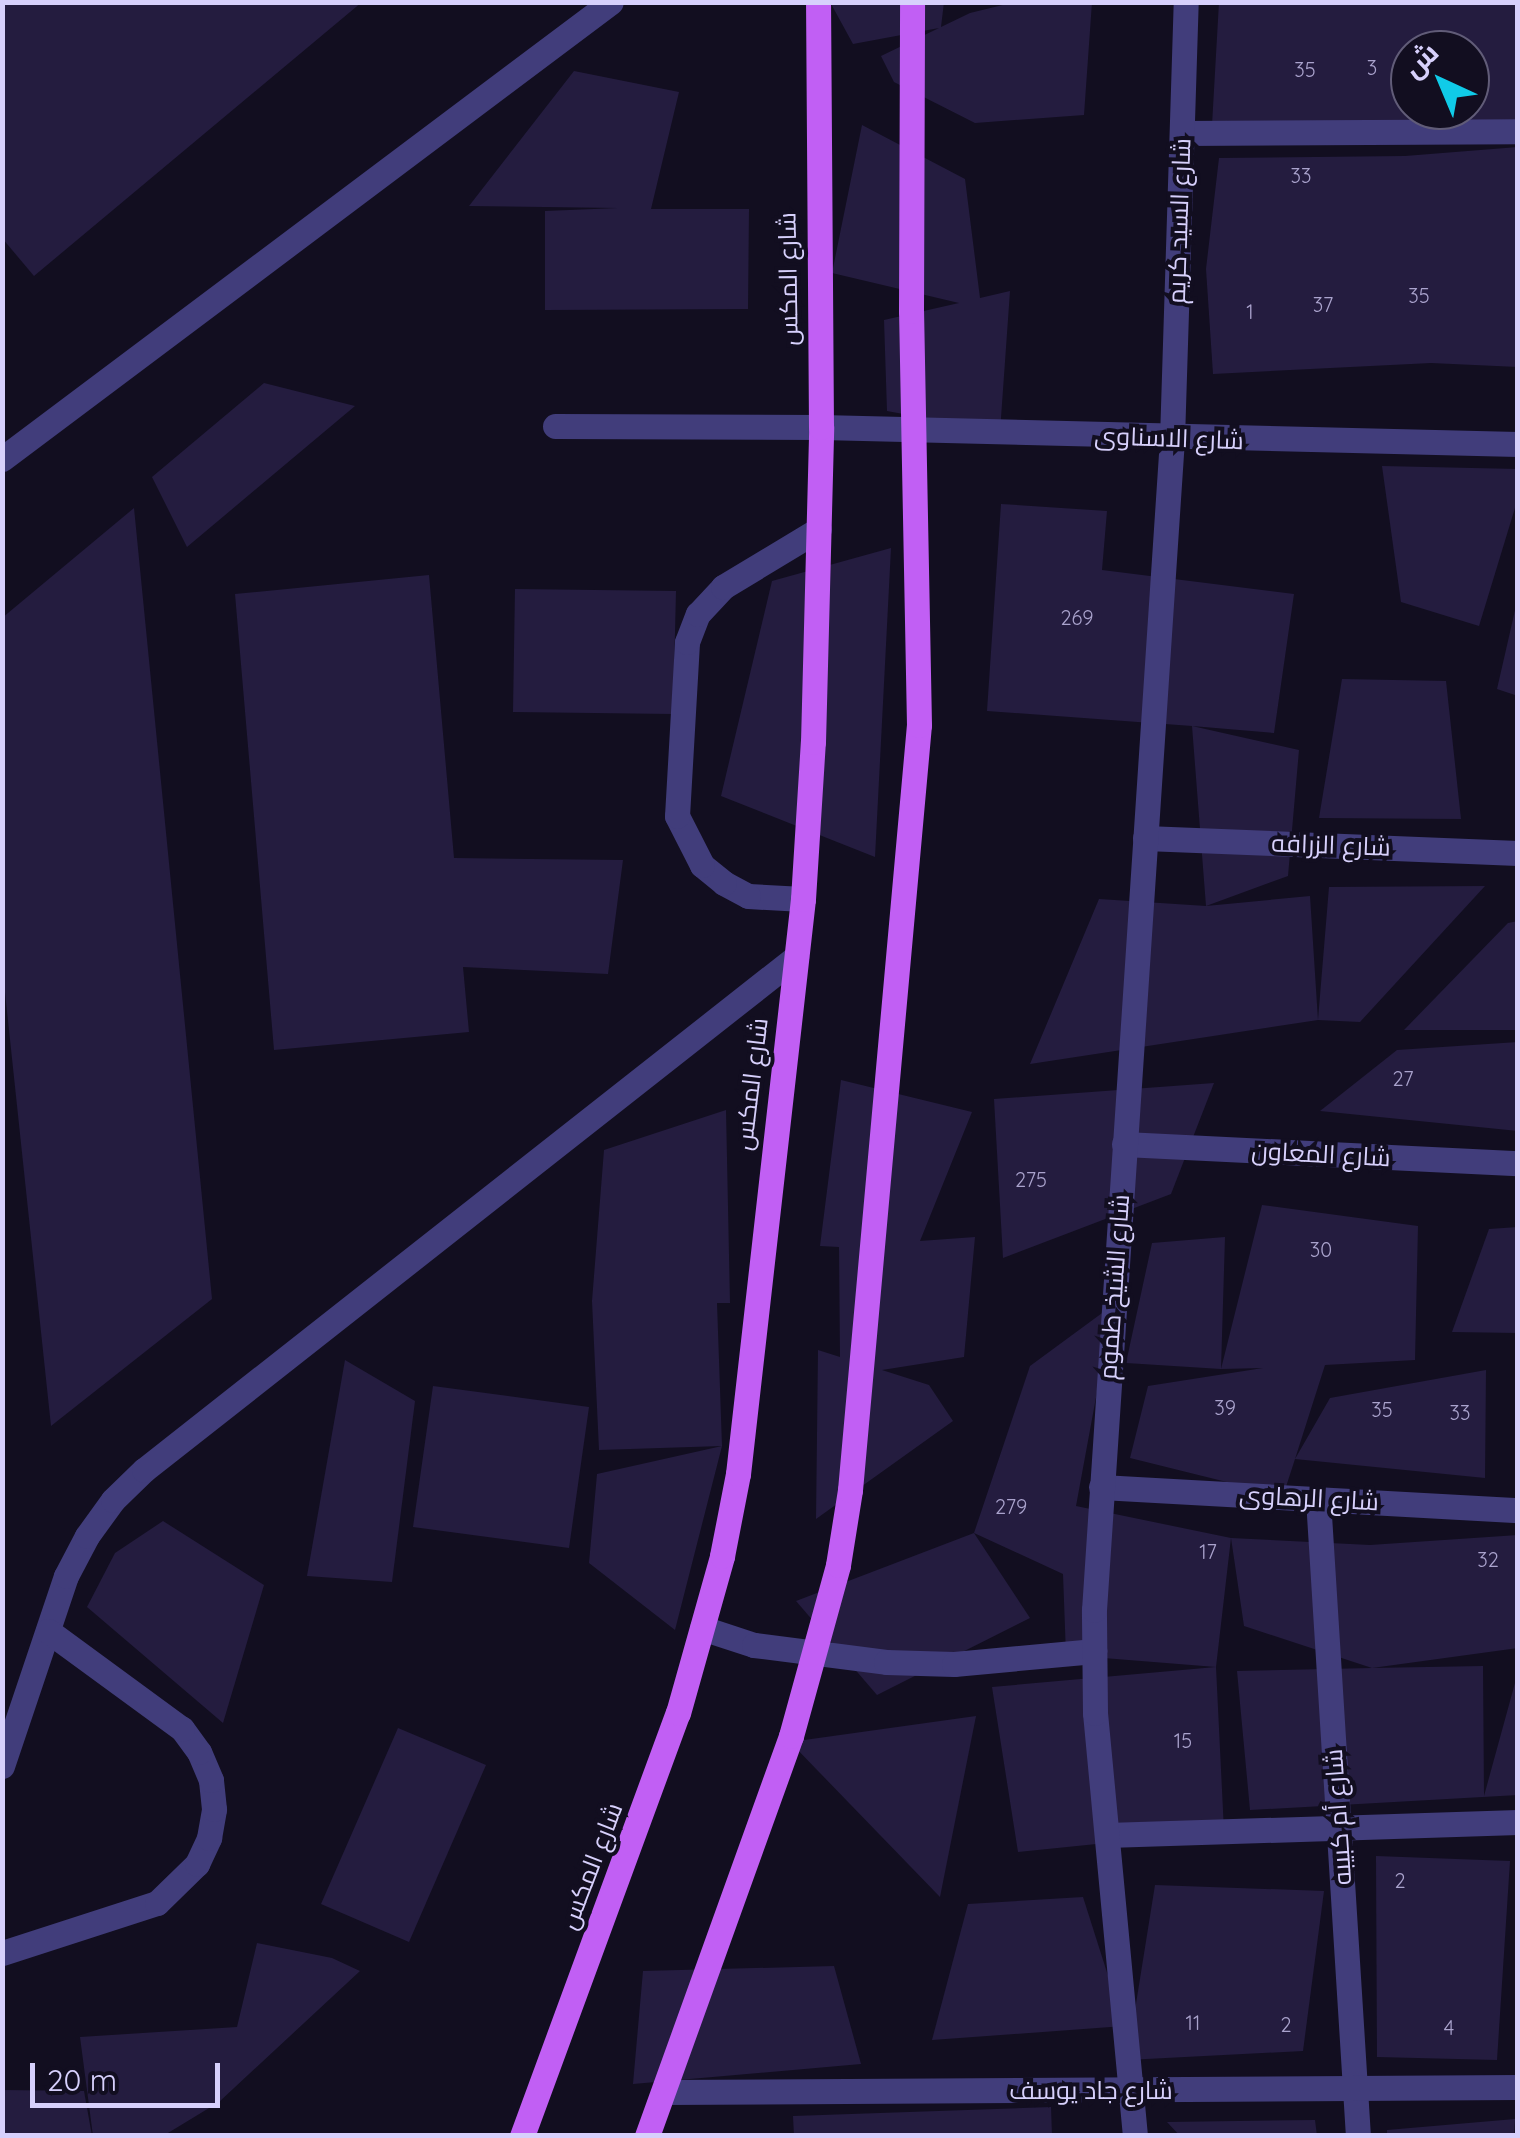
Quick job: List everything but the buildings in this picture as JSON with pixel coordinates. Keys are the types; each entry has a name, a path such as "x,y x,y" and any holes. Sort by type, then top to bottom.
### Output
{"main road":[{"name":"شارع المكس","path":"522,2136 649,1799 702,1628 738,1474 803,898 814,742 822,427 818,2"},
{"path":"647,2136 763,1819 838,1565 850,1490 920,724 917,430 911,292 912,2"}],"street":[{"path":"2,459 611,2"},
{"name":"شارع السيد كريم","path":"1172,438 1186,2"},
{"path":"1182,133 1518,131"},
{"name":"شارع الاسناوى","path":"555,426 822,427 1518,444"},
{"name":"شارع الشيخ طموم","path":"1135,2136 1094,1651 1101,1487 1172,438"},
{"path":"803,898 748,896 724,883 702,865 677,816 687,642 698,614 723,586 819,529"},
{"name":"شارع الزرافه","path":"1145,838 1518,853"},
{"path":"2,1766 66,1576 87,1536 113,1500 144,1470 796,957"},
{"name":"شارع المعاون","path":"1124,1144 1518,1164"},
{"name":"شارع الرهاوى","path":"1101,1487 1518,1510"},
{"name":"شارع أم كبيبه","path":"1318,1499 1358,2136"},
{"path":"702,1628 754,1645 814,1655 954,1664 1094,1651"},
{"path":"2,1953 157,1903 198,1864 209,1838 214,1809 210,1780 199,1752 182,1729 48,1631"},
{"path":"1107,1835 1518,1822"},
{"name":"شارع جاد يوسف","path":"664,2092 1518,2087"}]}
